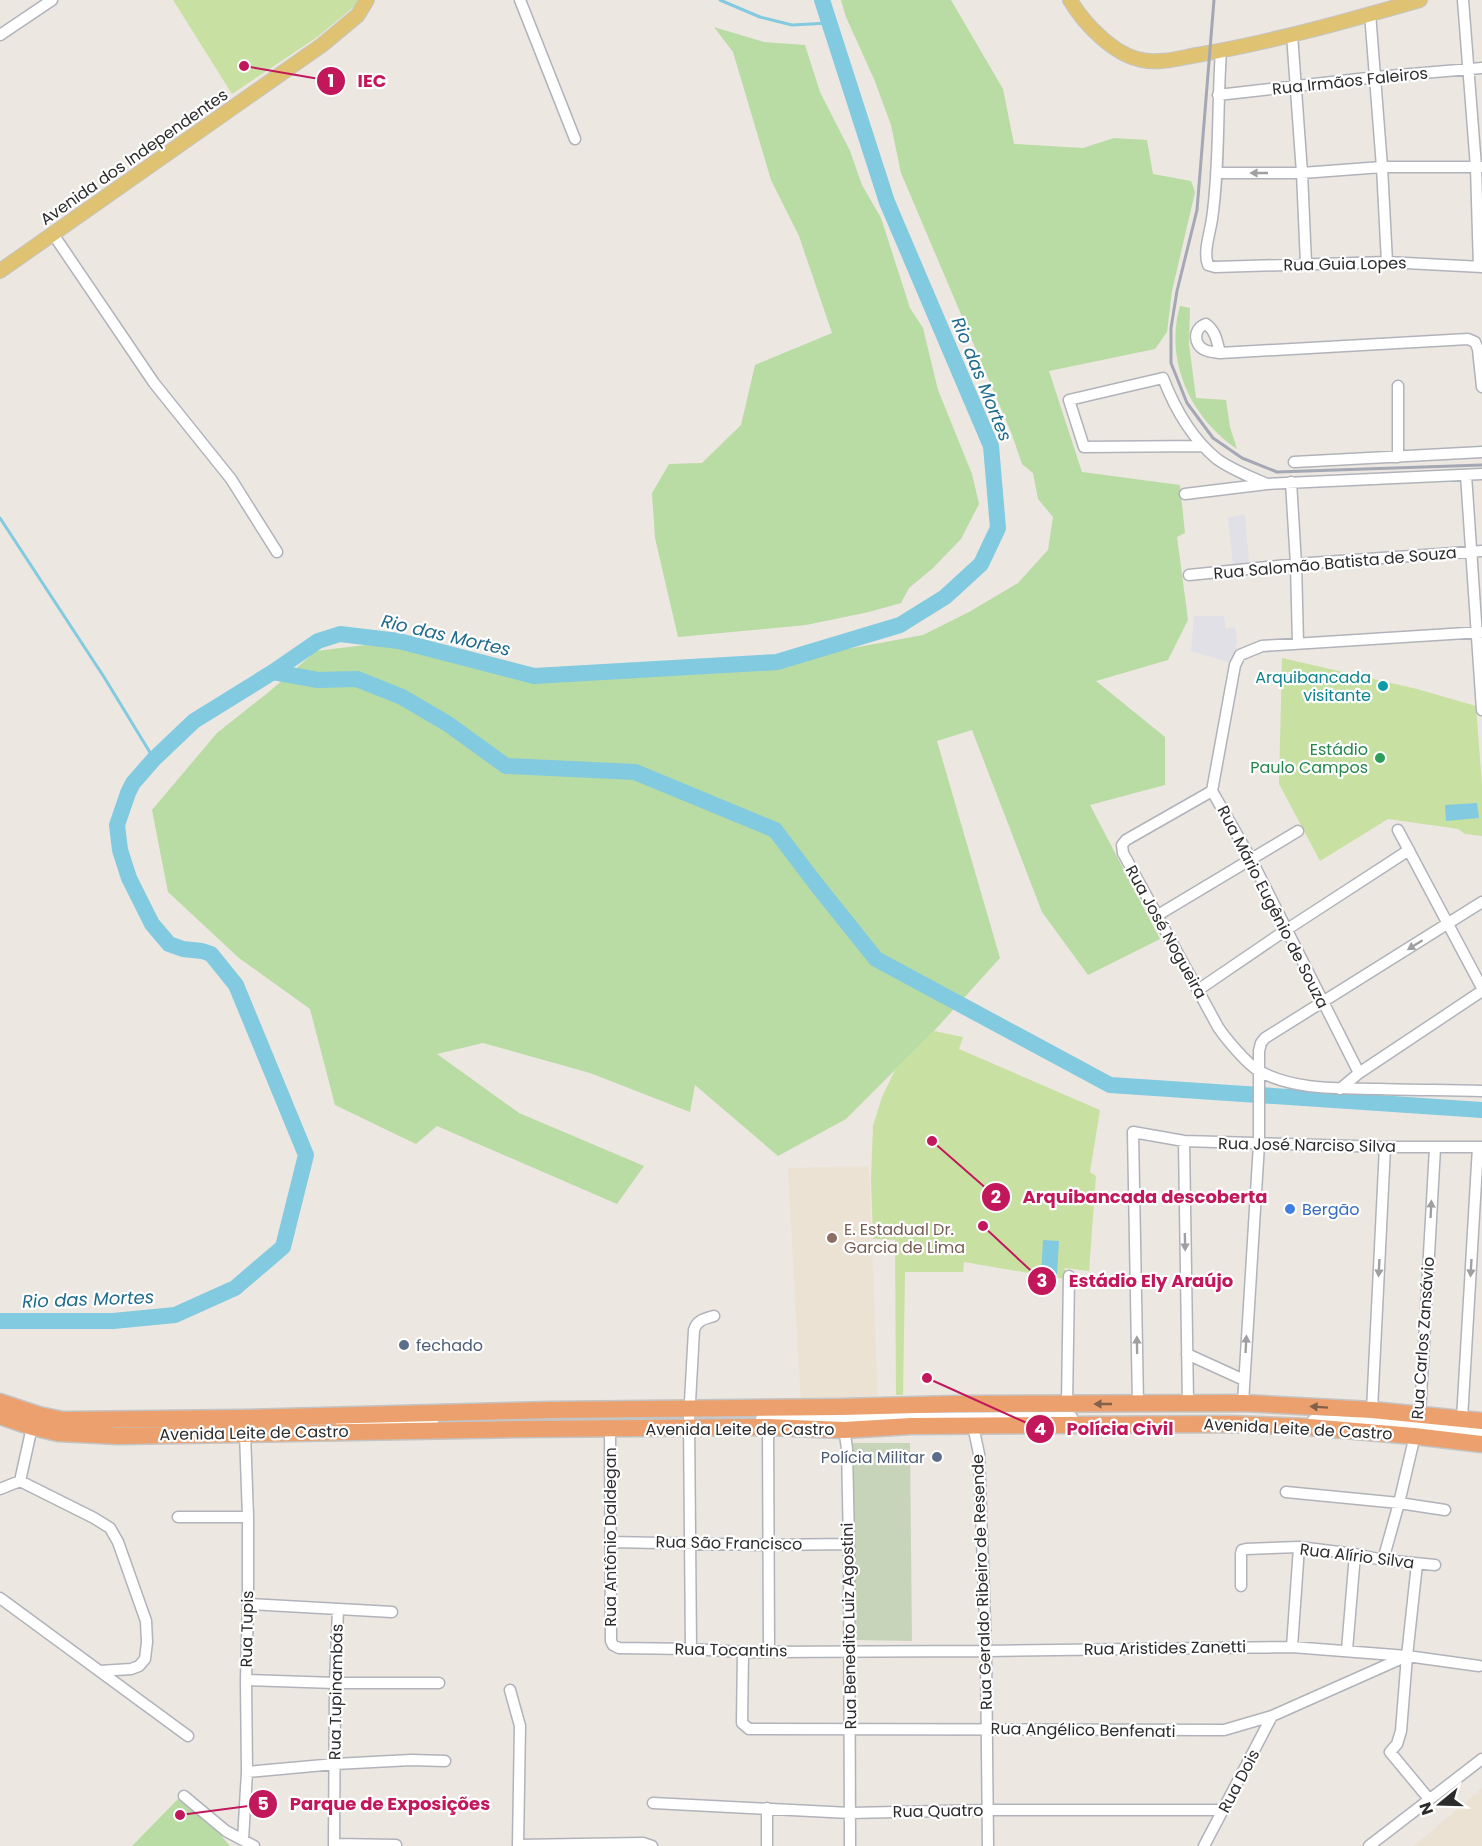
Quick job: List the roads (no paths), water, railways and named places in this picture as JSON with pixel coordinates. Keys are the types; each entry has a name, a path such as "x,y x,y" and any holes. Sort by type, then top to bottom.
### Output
{"highway":[{"name":"Avenida Leite de Castro","path":"768,1418 842,1418 911,1426 969,1416 1067,1404 1188,1403 1235,1415 1309,1428 1417,1425 1462,1419 1482,1421"},
{"name":"Avenida Leite de Castro","path":"0,1405 32,1427 75,1435 118,1436 373,1414 689,1419 1235,1415 1372,1410 1482,1444"},
{"name":"Avenida Leite de Castro","path":"0,1405 63,1420 243,1425 610,1429 689,1419"}],"main road":[{"name":"Avenida dos Independentes","path":"0,272 322,45 358,15 367,0"},
{"path":"1070,0 1100,36 1123,54 1143,61 1221,51 1292,34 1404,2"}],"street":[{"path":"0,35 52,0"},
{"path":"520,0 575,139"},
{"path":"1463,0 1479,167 1480,267"},
{"path":"1370,13 1382,167 1386,262"},
{"path":"1292,34 1306,263"},
{"path":"1221,51 1216,174 1302,173 1382,167 1479,167"},
{"name":"Rua Irmãos Faleiros","path":"1218,95 1376,77 1482,68"},
{"name":"Rua Guia Lopes","path":"1216,174 1213,216 1206,258 1208,265 1215,267 1386,262 1480,267"},
{"path":"53,234 154,383 231,479 277,552"},
{"path":"1220,353 1468,339 1475,342 1478,349 1482,387"},
{"path":"1203,446 1084,447 1069,400 1163,378 1171,399 1186,425 1203,446 1218,460 1268,484"},
{"path":"1398,386 1398,457"},
{"path":"1294,462 1482,452"},
{"path":"1185,494 1291,482 1482,474"},
{"path":"1466,475 1477,551 1482,710"},
{"path":"1291,482 1298,643 1480,632"},
{"name":"Rua Salomão Batista de Souza","path":"1189,575 1296,564 1477,551"},
{"name":"Rua Mário Eugênio de Souza","path":"1298,643 1262,646 1240,655 1234,665 1212,790 1251,859 1359,1073"},
{"name":"Rua José Nogueira","path":"1212,790 1126,840 1122,846 1123,853 1223,1035 1259,1071"},
{"path":"1340,1089 1359,1073 1482,989 1398,830"},
{"path":"1158,915 1298,831"},
{"path":"1198,990 1409,850"},
{"path":"1235,1415 1244,1380 1259,1144 1259,1051 1261,1043 1265,1038 1482,902"},
{"path":"1259,1071 1298,1084 1340,1089 1482,1090"},
{"name":"Rua José Narciso Silva","path":"1138,1404 1133,1132 1185,1142 1480,1147"},
{"path":"1185,1142 1188,1403"},
{"path":"1372,1410 1385,1147"},
{"path":"1462,1419 1480,1147"},
{"name":"Rua Carlos Zansávio","path":"1383,1560 1417,1425 1435,1148"},
{"path":"1067,1404 1069,1276"},
{"path":"691,1649 689,1419 695,1324 714,1316"},
{"path":"1186,1354 1244,1380"},
{"name":"Rua Geraldo Ribeiro de Resende","path":"969,1416 980,1454 986,1651 988,1846"},
{"path":"768,1418 769,1651"},
{"name":"Rua Benedito Luiz Agostini","path":"842,1418 847,1449 849,1544 850,1846"},
{"name":"Rua Tupis","path":"243,1425 248,1517 247,1772 243,1840"},
{"path":"1417,1425 1482,1432"},
{"path":"20,1481 32,1427"},
{"name":"Rua Antônio Daldegan","path":"610,1429 611,1641 613,1646"},
{"path":"0,1489 20,1481 94,1518 110,1528 118,1542 146,1621 145,1659 139,1666 131,1669 100,1671"},
{"path":"1286,1492 1445,1510"},
{"path":"178,1517 248,1517"},
{"name":"Rua São Francisco","path":"610,1542 849,1544"},
{"path":"1292,1647 1299,1547"},
{"name":"Rua Alírio Silva","path":"1241,1586 1241,1554 1242,1550 1246,1549 1299,1547 1383,1560 1436,1565"},
{"path":"1347,1650 1355,1554"},
{"path":"1417,1564 1401,1731 1397,1744 1390,1752 1429,1799"},
{"path":"0,1598 188,1736"},
{"path":"248,1604 392,1611"},
{"name":"Rua Tupinambás","path":"334,1845 338,1610"},
{"name":"Rua Tocantins","path":"613,1646 743,1652 849,1650"},
{"name":"Rua Aristides Zanetti","path":"849,1650 986,1651 1292,1647 1407,1656 1479,1666"},
{"name":"Rua Angélico Benfenati","path":"743,1652 742,1723 749,1729 1224,1730 1272,1716 1407,1656"},
{"path":"246,1680 439,1683"},
{"path":"510,1690 520,1726 518,1846 643,1843 652,1846"},
{"name":"Rua Dois","path":"1204,1846 1272,1716"},
{"path":"1369,1846 1482,1759"},
{"path":"247,1772 335,1764 411,1760 445,1761"},
{"path":"184,1796 226,1831 254,1846"},
{"name":"Rua Quatro","path":"653,1803 849,1813 987,1810 1224,1810"},
{"path":"767,1808 767,1846"},
{"path":"334,1845 396,1845"}],"water":[{"path":"1477,803 1479,818 1446,821 1445,805"},
{"path":"1043,1240 1059,1241 1057,1275 1041,1274"}],"waterway":[{"path":"720,0 760,17 792,25 829,23"},
{"name":"Rio das Mortes","path":"0,1321 113,1321 175,1315 235,1288 283,1247 306,1155 236,985 211,954 169,944 152,924 129,878 120,850 117,825 133,783 154,759 194,721 318,641 340,634 399,641 534,676 777,662 900,625 945,597 981,564 998,528 991,446 887,202 822,0"},
{"path":"0,518 104,677 154,759"},
{"path":"273,672 318,680 357,679 402,697 448,724 506,766 635,772 775,830 876,959 1110,1085 1482,1110"}],"railway":[{"path":"1214,0 1197,210 1177,291 1171,328 1171,363 1187,403 1213,438 1242,458 1277,472 1482,465"}],"place":[{"name":"IEC","path":"244,66"},
{"name":"Arquibancada visitante","path":"1383,686"},
{"name":"Estádio Paulo Campos","path":"1380,758"},
{"name":"Arquibancada descoberta","path":"932,1141"},
{"name":"Bergão","path":"1290,1209"},
{"name":"Estádio Ely Araújo","path":"983,1226"},
{"name":"E. Estadual Dr. Garcia de Lima","path":"832,1238"},
{"name":"fechado","path":"404,1345"},
{"name":"Polícia Civil","path":"927,1378"},
{"name":"Polícia Militar","path":"937,1457"},
{"name":"Parque de Exposições","path":"180,1815"}]}
